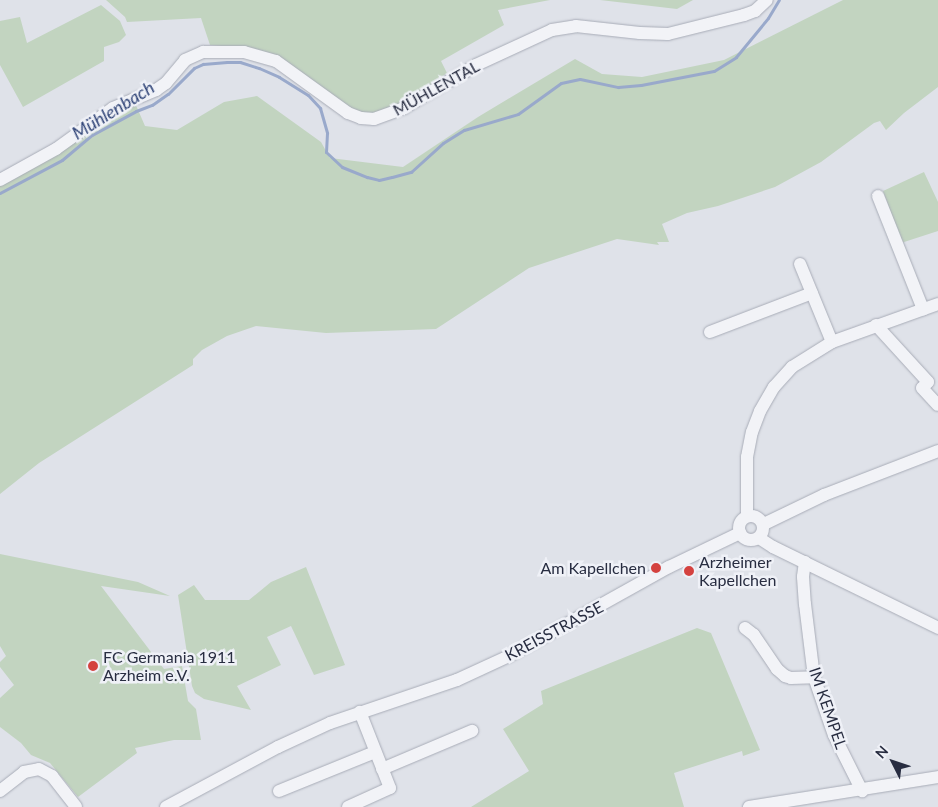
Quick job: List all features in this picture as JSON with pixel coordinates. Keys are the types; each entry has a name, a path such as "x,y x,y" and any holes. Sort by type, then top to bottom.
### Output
{"street":[{"name":"MÜHLENTAL","path":"0,180 56,149 113,108 156,90 166,83 185,60 203,52 244,52 276,61 289,68 348,113 361,118 374,119 404,108 467,69 552,30 576,26 640,34 668,34 744,16 755,11 767,0"},
{"path":"878,196 923,309"},
{"path":"800,264 832,342"},
{"path":"710,332 812,293"},
{"path":"747,516 747,457 760,411 774,387 792,367 832,342 938,304"},
{"path":"876,326 928,382 922,388 938,405"},
{"path":"764,524 824,496 938,451"},
{"path":"759,538 764,532 764,524 757,516 747,516 741,521 740,533 748,540 759,538 938,628"},
{"name":"KREISSTRASSE","path":"166,807 278,747 330,723 457,680 500,660 670,567 740,533"},
{"name":"IM KEMPEL","path":"805,562 803,577 805,604 814,677 834,735 862,791"},
{"path":"744,628 754,635 773,663 785,676 791,678 814,677"},
{"path":"348,807 390,788 360,712"},
{"path":"382,769 472,731"},
{"path":"278,791 375,752"},
{"path":"0,792 24,772 39,769 52,776 76,807"},
{"path":"749,807 862,791 938,777"}],"green space":[{"path":"106,0 550,0 498,10 504,25 441,61 447,73 408,101 372,114 353,110 244,48 210,45 201,18 127,22 125,17"},
{"path":"600,0 693,0 677,9"},
{"path":"843,0 938,0 938,87 904,113 886,130 880,121 874,123 821,162 775,187 718,206 687,213 662,224 669,242 657,242 659,245 617,239 529,268 436,329 326,333 256,326 227,336 202,350 193,359 193,365 39,463 0,494 0,184 109,114 135,103 145,126 177,130 224,102 257,96 321,142 330,158 403,167 478,117 575,59 602,74 642,77 724,60"},
{"path":"101,5 120,21 126,35 119,42 104,47 104,61 23,107 0,65 0,21 20,17 27,43"},
{"path":"924,172 938,202 938,231 901,243 883,191"},
{"path":"0,554 138,582 170,596 101,586 164,669 182,666 188,701 196,709 201,740 174,740 135,748 137,753 78,797 50,763 31,755 21,743 0,727 0,698 14,685 0,667 0,662 6,656 0,646"},
{"path":"306,567 345,665 314,675 291,626 267,637 281,665 237,686 251,710 204,699 195,693 192,686 178,595 194,585 205,600 249,600 271,582"},
{"path":"697,628 711,633 760,750 743,756 742,751 674,773 684,807 471,807 529,771 503,729 543,704 541,691"}],"waterway":[{"name":"Mühlenbach","path":"0,193 62,160 92,135 136,111 152,105 168,94 194,68 203,64 227,62 240,62 259,68 279,77 308,95 320,108 327,133 326,152 342,167 379,180 392,177 411,172 443,143 464,130 518,114 561,83 580,79 618,87 641,85 714,71 736,57 768,18 779,0"}],"place":[{"name":"Am Kapellchen","path":"656,568"},
{"name":"Arzheimer Kapellchen","path":"689,571"},
{"name":"FC Germania 1911 Arzheim e.V.","path":"93,666"}]}
